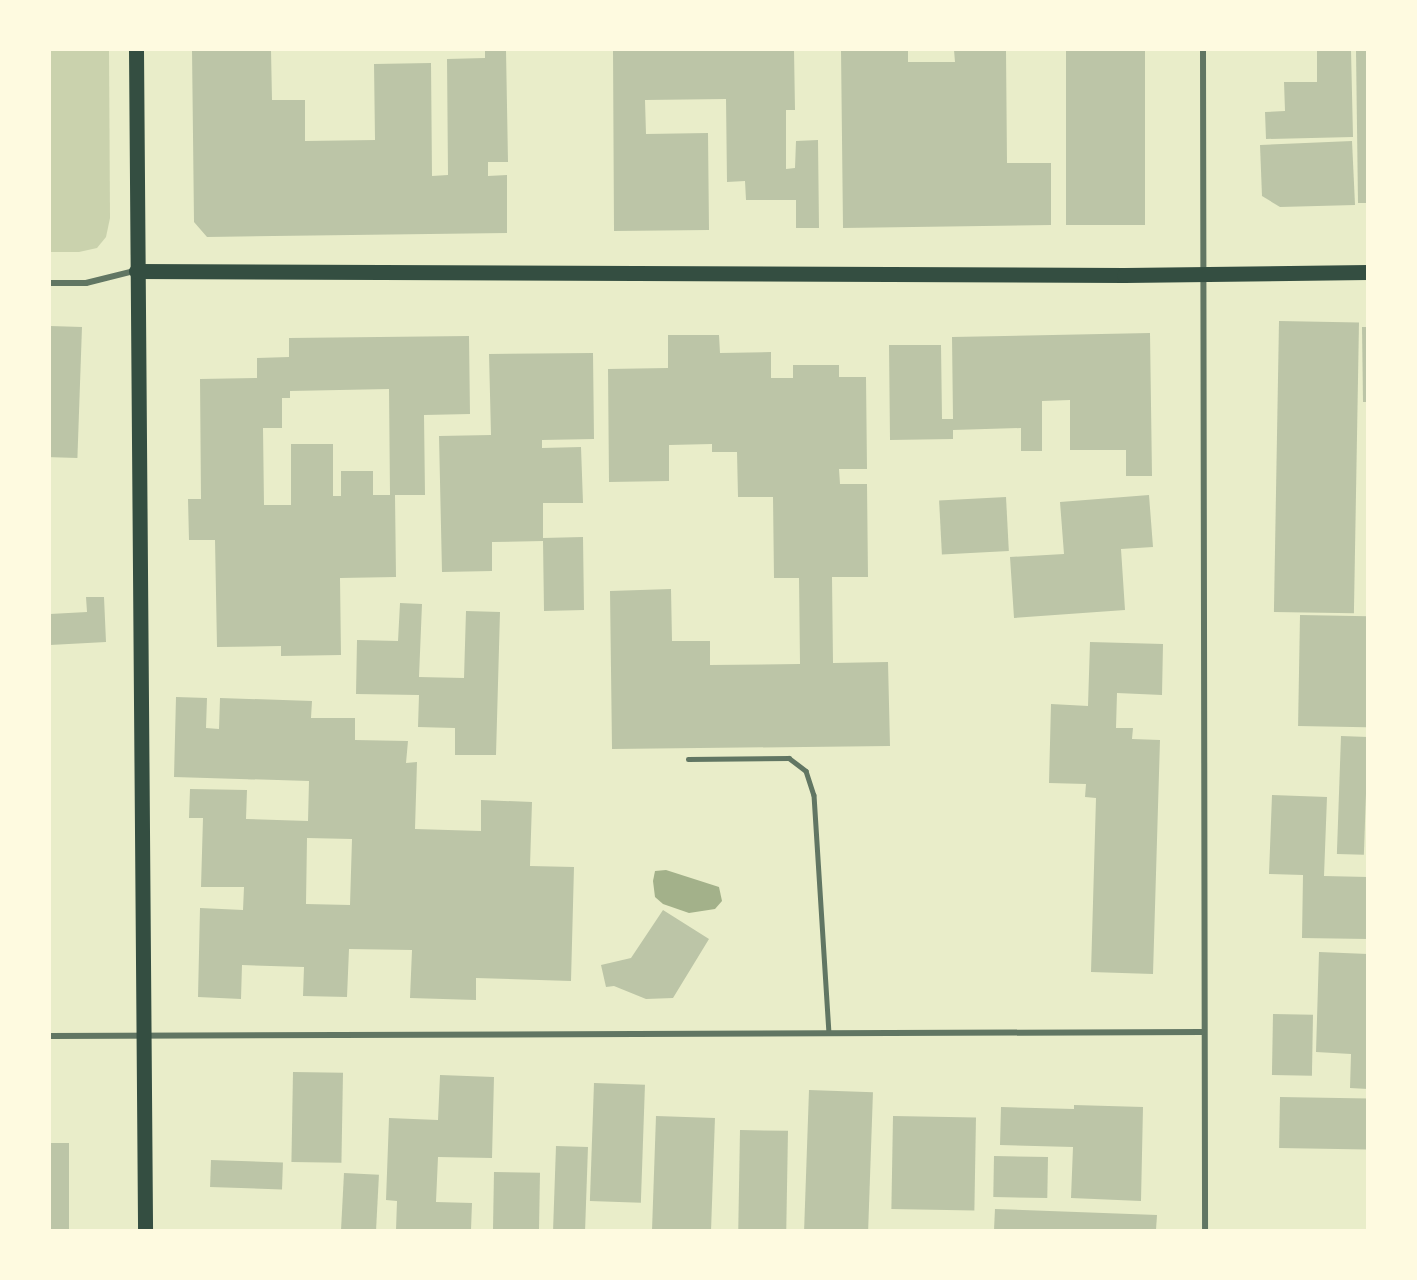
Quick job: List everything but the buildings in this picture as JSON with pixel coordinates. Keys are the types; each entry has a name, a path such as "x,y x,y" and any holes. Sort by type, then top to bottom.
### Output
{"main road":[{"path":"136,50 145,1230"},
{"path":"136,271 1368,272"}],"street":[{"path":"1203,50 1202,1032 1205,1230"},
{"path":"50,283 86,283 136,271"},
{"path":"50,1036 1202,1032"}],"lane":[{"path":"688,759 789,758 806,771 814,795 829,1032"}],"shaded area":[{"path":"50,50 109,50 110,218 106,237 97,248 79,252 50,252"},
{"path":"666,870 719,887 722,901 715,909 689,913 663,904 655,897 653,881 655,871"}]}
